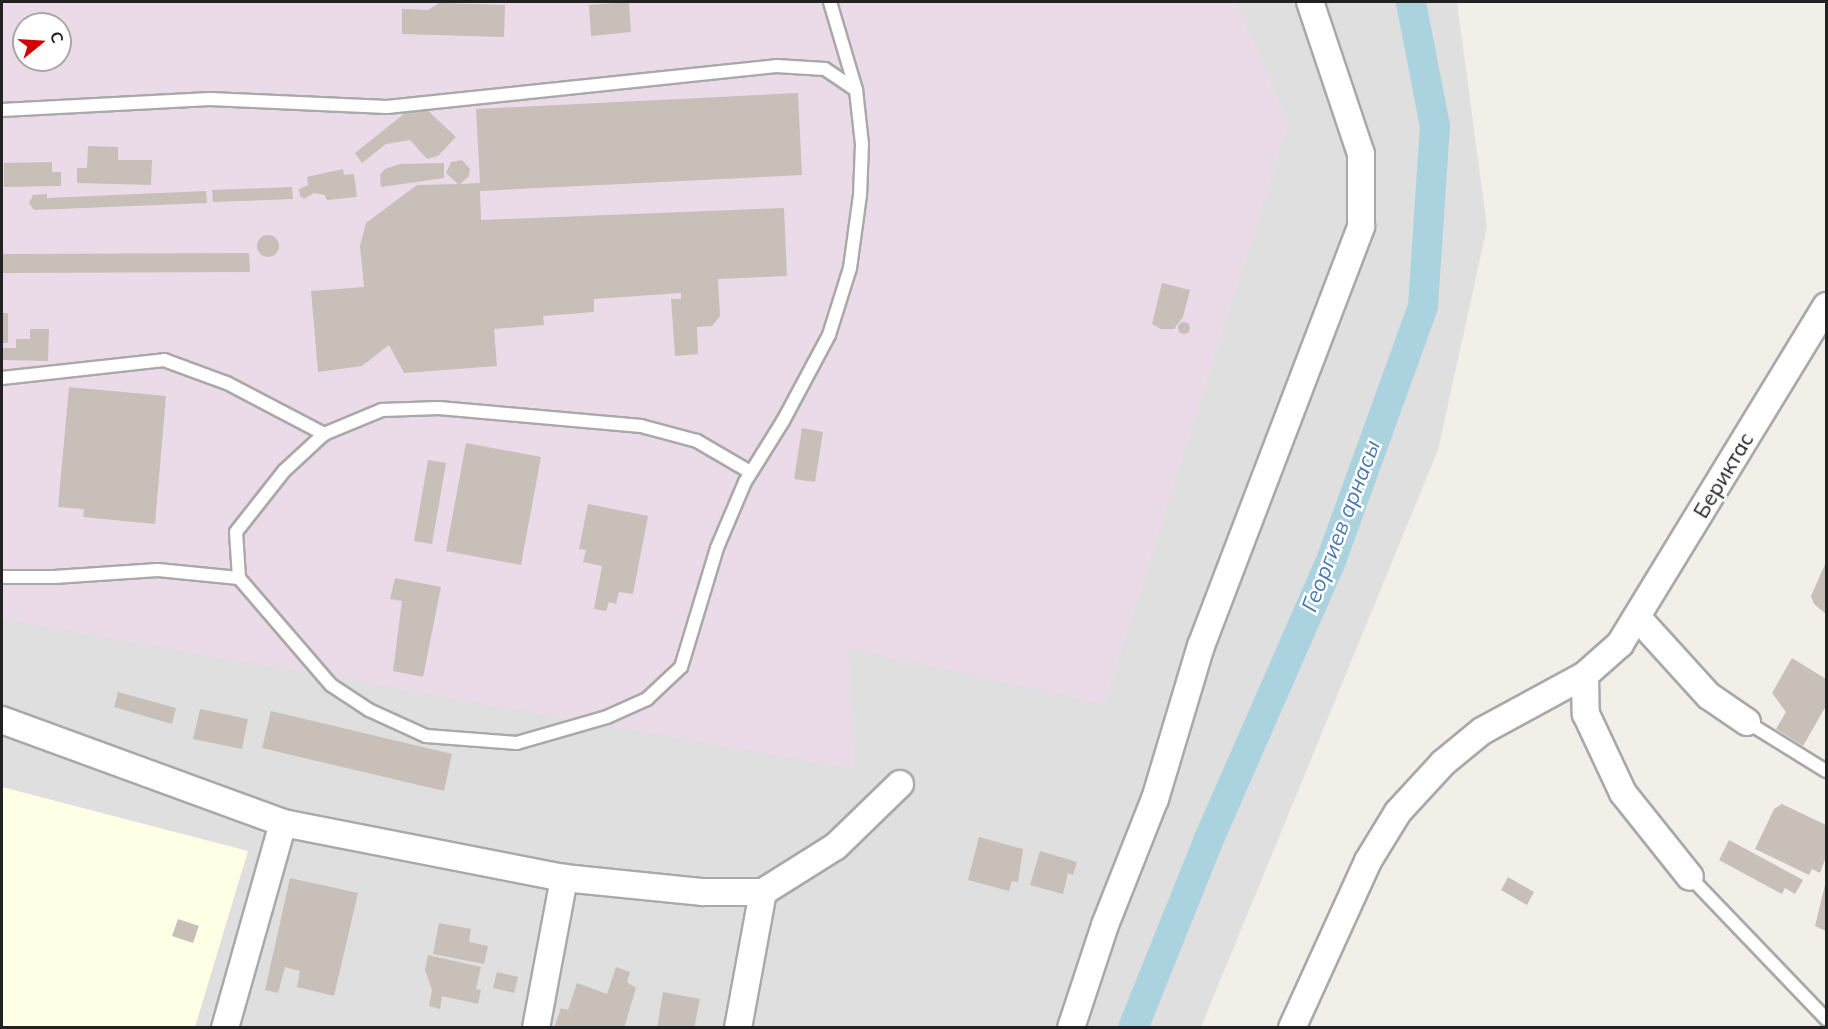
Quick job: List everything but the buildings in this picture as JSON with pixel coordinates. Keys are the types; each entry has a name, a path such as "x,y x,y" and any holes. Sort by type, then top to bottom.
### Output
{"street":[{"path":"1071,1028 1105,925 1155,799 1201,646 1361,226 1361,154 1310,2"},
{"name":"Бериктас","path":"1292,1028 1368,861 1398,812 1443,763 1482,731 1585,675 1620,644 1827,306"},
{"path":"1637,616 1709,696 1747,722"},
{"path":"1585,675 1586,714 1623,793 1690,877"},
{"path":"2,720 283,823 564,878 703,892 763,892 836,846 900,784"},
{"path":"225,1028 283,823"},
{"path":"536,1028 564,878"},
{"path":"738,1028 763,892"}],"lane":[{"path":"750,472 697,441 641,426 439,408 382,410 324,434 284,471 236,532 239,578 331,685 369,710 426,736 517,743 607,717 647,699 681,667 717,548 750,472 829,335 850,268 862,154 856,90 830,2"},
{"path":"2,110 210,99 387,107 517,96 776,66 825,69 856,90"},
{"path":"2,378 164,360 227,383 324,434"},
{"path":"2,577 54,578 158,570 239,578"},
{"path":"1747,722 1827,771"},
{"path":"1690,877 1827,1019"}],"shaded area":[{"path":"2,2 1457,2 1487,227 1438,450 1201,1027 2,1028"},
{"path":"2,2 1236,2 1288,124 1104,704 848,648 854,769 2,619"},
{"path":"2,787 248,851 195,1027 2,1027"}],"waterway":[{"name":"Георгиев арнасы","path":"1133,1028 1208,841 1332,558 1423,306 1435,126 1411,2"}]}
